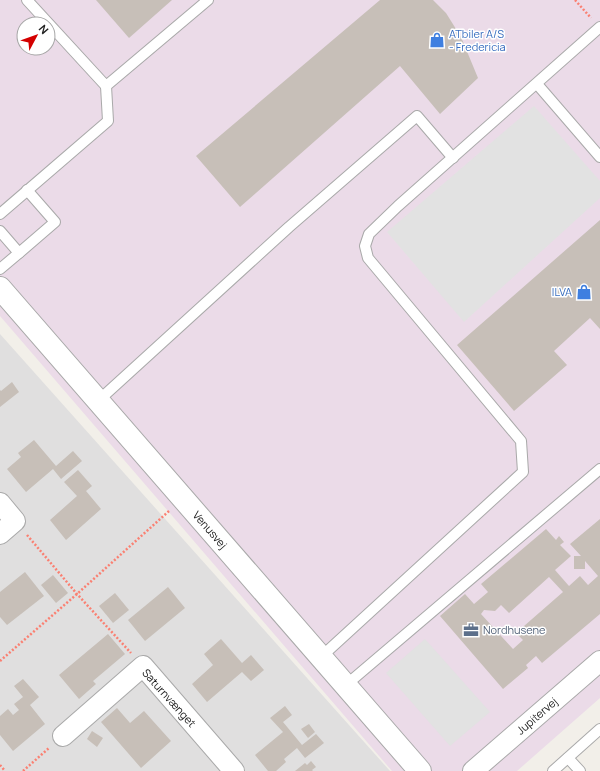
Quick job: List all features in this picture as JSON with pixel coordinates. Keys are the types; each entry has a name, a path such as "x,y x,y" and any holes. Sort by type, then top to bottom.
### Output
{"street":[{"name":"Venusvej","path":"0,288 420,771"},
{"path":"0,503 15,521 0,534"},
{"name":"Jupitervej","path":"473,771 600,661"},
{"name":"Saturnvænget","path":"63,736 143,666 234,771"}],"lane":[{"path":"0,214 108,121 106,86 27,0"},
{"path":"106,86 208,0"},
{"path":"321,657 523,472 521,441 368,258 365,246 369,234 398,206 600,28"},
{"path":"537,84 600,157"},
{"path":"98,401 290,227 418,116 453,158"},
{"path":"0,269 55,222 27,190"},
{"path":"0,231 19,253"},
{"path":"346,685 600,469"},
{"path":"553,771 600,729"},
{"path":"568,758 580,771"}],"path":[{"path":"575,0 600,28"},
{"path":"0,661 183,499"},
{"path":"15,521 77,594 143,666"},
{"path":"22,771 63,736"},
{"path":"0,765 5,771"}],"shaded area":[{"path":"0,0 600,0 600,698 517,771 392,771 0,316"},
{"path":"534,106 600,181 600,198 464,322 387,232"},
{"path":"0,334 390,771 0,771"},
{"path":"425,639 490,712 450,746 386,673"}],"building":[{"path":"96,0 172,0 129,38"},
{"path":"380,0 433,0 446,13 461,37 478,78 440,114 400,66 240,207 196,156"},
{"path":"600,220 600,329 590,318 554,351 567,365 514,411 457,345"},
{"path":"12,382 19,392 0,407 0,390 1,391"},
{"path":"34,440 56,466 73,451 82,461 61,479 53,469 26,492 7,469 21,457 18,453"},
{"path":"78,470 92,486 86,491 101,509 66,540 50,520 77,496 64,482"},
{"path":"600,519 600,614 542,663 536,656 526,665 528,668 503,689 440,616 465,594 474,604 488,592 481,584 546,529 556,540 559,536 564,542 560,545 571,556 555,570 569,586 580,576 588,585 598,576 585,561 585,569 574,569 574,556 581,556 570,544","holes":["549,577 563,592 516,633 523,640 513,649 481,614 484,610 495,611 501,605 509,613"]},
{"path":"25,572 44,596 7,625 0,617 0,592"},
{"path":"53,575 68,593 56,603 41,585"},
{"path":"168,587 185,608 145,641 128,620"},
{"path":"115,593 129,610 113,623 99,606"},
{"path":"108,634 125,654 93,681 96,684 79,699 59,675"},
{"path":"221,639 242,663 251,655 264,670 251,681 242,672 207,702 192,684 213,665 204,654"},
{"path":"23,679 39,697 30,705 45,724 13,751 0,735 0,716 8,709 13,715 19,710 14,704 23,697 14,686"},
{"path":"285,706 292,715 283,722 302,745 316,734 324,743 305,758 297,748 284,759 286,762 276,771 268,771 255,755 283,732 270,718"},
{"path":"117,708 130,723 144,711 171,741 141,768 101,722"},
{"path":"309,724 315,732 308,738 301,729"},
{"path":"92,731 103,738 97,747 87,739"},
{"path":"311,761 316,767 312,770 313,771 295,771 305,763 307,765"}],"place":[{"name":"ATbiler A/S - Fredericia","path":"437,40"},
{"name":"ILVA","path":"584,292"},
{"name":"Nordhusene","path":"471,630"}]}
